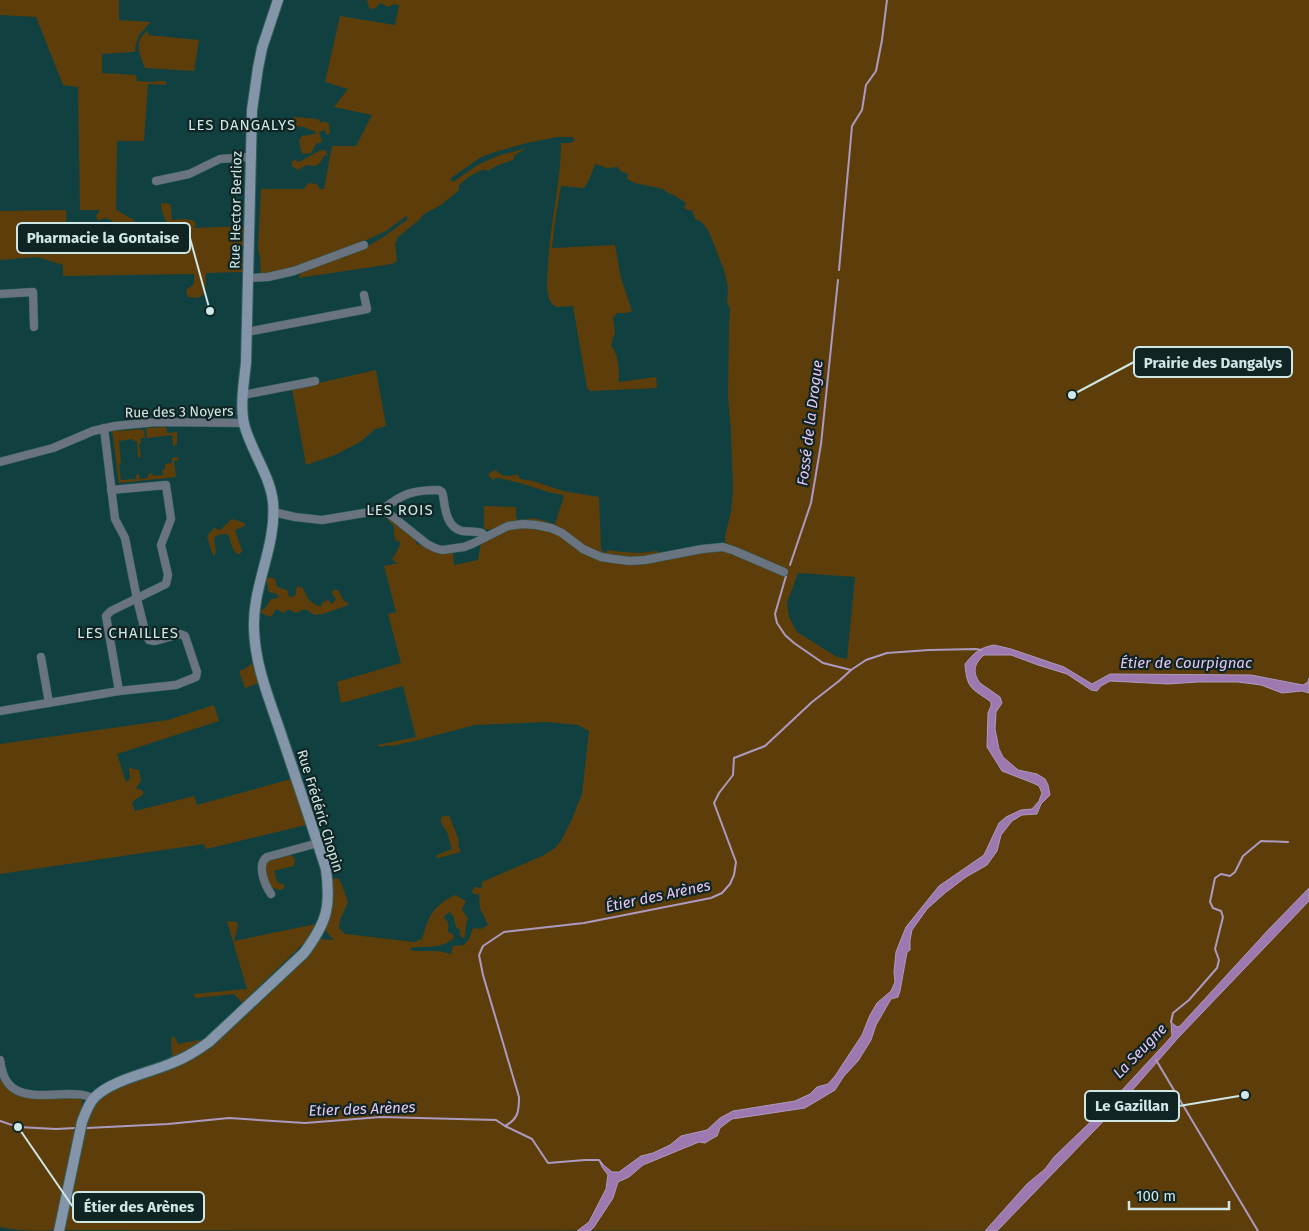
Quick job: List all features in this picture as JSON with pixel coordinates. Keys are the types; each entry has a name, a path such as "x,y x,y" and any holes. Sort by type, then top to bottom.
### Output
{"street":[{"name":"Rue Hector Berlioz","path":"244,423 243,395 249,278 252,110 262,48 278,0"},
{"path":"156,181 189,174 220,159 251,157"},
{"path":"249,278 268,277 294,271 364,246"},
{"path":"0,294 33,292 34,327"},
{"path":"247,332 367,309 364,295"},
{"path":"243,395 315,380"},
{"name":"Rue des 3 Noyers","path":"0,462 53,448 93,431 115,426 156,422 244,423"},
{"name":"Rue Frédéric Chopin","path":"94,1099 114,1085 173,1063 198,1050 304,953 322,925 327,907 329,889 326,869 264,684 256,651 254,615 256,598 274,512 270,490 244,423"},
{"path":"0,710 119,691 176,685 196,677 197,672 185,636 180,634 155,641 149,640 146,635 125,538 115,519 104,428"},
{"path":"111,490 166,485 171,520 161,545 168,575 166,584 111,611 106,616 119,691"},
{"path":"274,512 322,520 382,510 402,496 417,492 439,490 442,492 448,519 453,527 463,531 482,533 486,537"},
{"path":"382,510 418,538 442,550 464,547 508,526 523,524 551,528 562,533 583,549 601,557 614,560 644,560 723,547 784,572"},
{"path":"41,657 49,703"},
{"path":"271,894 267,887 262,866 263,860 267,857 318,843"},
{"path":"0,1060 8,1083 14,1089 23,1093 40,1095 79,1094 94,1099 82,1122 59,1231"}],"shaded area":[{"path":"0,0 119,0 119,20 151,22 140,35 135,51 102,54 102,73 136,75 137,81 166,81 166,85 148,84 144,141 117,141 116,210 133,219 135,225 159,224 160,230 172,229 168,226 162,212 161,203 170,204 172,220 193,220 196,224 194,228 244,226 243,246 239,246 239,256 243,257 242,272 206,273 205,293 198,298 188,297 186,290 194,284 194,274 63,276 63,265 37,257 0,260 0,211 66,210 66,225 116,224 105,218 98,221 96,216 100,210 80,210 78,87 63,85 36,17 0,15"},
{"path":"367,0 1309,0 1309,1231 64,1230 83,1131 95,1102 114,1088 211,1048 281,982 320,939 334,940 325,930 333,901 333,879 338,878 348,902 340,920 339,928 345,934 415,942 422,939 430,917 437,907 455,895 466,901 462,909 468,919 465,937 462,938 460,935 460,930 456,927 450,912 444,918 448,923 448,932 453,934 454,938 438,946 410,948 413,951 438,951 451,954 453,946 464,945 469,939 473,928 481,929 488,925 480,908 479,894 472,892 474,887 482,888 482,882 544,855 555,848 561,841 572,819 582,794 589,731 578,725 547,722 475,725 418,740 380,747 377,745 416,737 403,686 341,703 337,682 401,663 388,614 396,612 384,566 399,563 392,559 399,548 400,542 395,540 394,526 387,519 390,518 415,539 417,545 422,543 429,547 428,549 453,551 454,565 478,560 481,543 503,529 522,527 545,530 625,563 726,546 725,536 731,512 733,491 728,396 730,309 727,302 728,288 724,270 709,232 702,222 695,219 692,210 684,208 686,203 672,194 663,189 635,183 627,179 628,174 622,172 617,167 607,168 595,164 584,188 561,186 552,248 615,245 621,278 632,311 617,313 613,318 615,332 611,345 618,362 619,382 656,377 657,388 590,391 587,388 573,306 556,307 549,299 547,282 550,236 559,174 561,143 570,143 575,140 572,137 557,137 495,152 481,157 451,178 453,182 486,161 527,148 515,155 513,160 488,171 484,169 470,176 459,185 459,190 441,205 424,214 398,237 395,244 397,261 392,264 298,278 302,272 370,245 408,219 406,216 386,231 345,250 276,273 261,274 258,249 261,189 304,189 308,183 317,184 320,189 324,189 332,146 356,146 372,115 334,107 348,89 325,82 340,16 395,25 399,5 394,4 388,7 381,3 374,9 369,8","holes":["798,573 855,577 847,659 837,657 797,632 789,617 787,603"]},
{"path":"148,30 148,35 199,40 194,71 145,68 140,54 139,43"},
{"path":"294,117 318,119 321,123 325,121 329,124 330,133 327,135 325,130 319,132 322,142 316,144 311,153 302,154 299,141 302,136 315,134 316,132 304,127 285,125"},
{"path":"325,150 328,155 324,156 320,163 315,166 307,165 298,170 292,166 292,161 299,162 319,151"},
{"path":"376,370 386,426 375,429 360,442 335,455 306,465 292,389"},
{"path":"165,427 167,433 177,432 177,445 173,446 172,435 147,438 146,428"},
{"path":"141,429 144,431 145,438 141,438 141,443 139,444 141,457 138,458 137,441 133,441 133,439 119,441 121,480 136,479 137,474 139,474 140,479 148,478 148,474 152,473 153,476 163,475 162,470 165,469 165,464 172,463 172,458 178,457 179,460 174,461 176,477 119,483 112,430"},
{"path":"496,470 503,475 517,474 520,479 533,481 563,491 599,497 601,549 604,553 609,550 633,553 657,551 661,554 645,558 606,556 526,521 527,519 534,519 555,524 564,496 506,479 496,478 493,480 488,475"},
{"path":"484,506 516,507 516,518 518,520 501,528 484,529"},
{"path":"232,519 245,523 245,526 235,530 242,551 240,554 237,554 233,549 228,534 218,535 214,538 216,552 214,556 207,536 214,528 220,530"},
{"path":"270,577 275,579 277,587 287,590 289,597 295,596 297,586 303,588 311,602 321,607 322,603 328,600 332,604 336,599 332,594 333,590 338,590 344,601 349,603 323,614 315,615 305,609 296,613 288,609 284,613 276,609 271,617 259,612 266,607 271,599 279,598 277,594 269,592 266,579"},
{"path":"994,645 1064,667 1092,684 1110,674 1251,675 1303,685 1308,682 1309,678 1309,693 1302,691 1282,693 1261,685 1238,682 1168,684 1110,681 1101,686 1097,691 1091,690 1067,674 1011,655 984,655 976,665 975,672 980,683 1000,697 1002,703 996,712 995,729 999,749 1003,757 1018,770 1037,774 1045,779 1048,785 1050,795 1041,804 1037,814 1022,815 1012,821 1001,835 997,851 987,865 966,877 927,909 912,930 910,950 907,952 898,997 891,999 876,1025 871,1040 858,1061 844,1076 835,1090 805,1108 732,1119 720,1128 717,1136 705,1143 699,1142 643,1165 629,1177 618,1182 613,1198 590,1231 577,1231 589,1222 606,1189 608,1175 600,1162 612,1172 619,1172 641,1156 670,1145 681,1136 707,1130 720,1118 733,1111 795,1101 810,1094 817,1087 828,1084 862,1035 877,1003 891,991 895,982 896,952 906,927 939,886 984,855 999,823 1006,817 1021,810 1032,809 1039,801 1042,793 1039,786 1002,771 987,747 988,713 991,702 975,691 967,679 965,664 978,651"},
{"path":"251,664 254,666 259,683 245,688 239,671"},
{"path":"214,705 219,721 117,754 126,782 130,779 129,768 139,770 141,781 136,788 143,791 143,795 132,802 135,811 194,796 197,805 291,779 306,825 206,849 204,844 0,874 0,744 168,720"},
{"path":"449,815 461,852 438,858 436,857 437,855 452,849 447,832 441,823 441,817"},
{"path":"289,854 295,859 294,866 274,871 277,882 285,885 284,888 281,890 272,888 268,883 265,866 268,860"},
{"path":"1309,888 1309,901 1178,1038 1122,1102 997,1231 985,1231 1027,1184 1045,1169 1054,1157 1110,1103 1172,1036 1171,1022 1177,1027 1180,1026"},
{"path":"227,921 237,922 238,926 234,941 316,924 307,940 242,1003 234,994 194,997 193,994 247,989"},
{"path":"171,1037 175,1038 178,1044 200,1040 199,1043 172,1058"},
{"path":"0,1069 6,1086 43,1098 82,1098 82,1112 55,1230 0,1227"}],"waterway":[{"name":"Fossé de la Drogue","path":"839,270 852,126 862,110 866,85 876,71 887,0"},
{"name":"Fossé de la Drogue","path":"790,565 811,503 821,444 838,280"},
{"name":"Fossé de la Drogue","path":"786,576 775,614 777,623 785,635 823,663 851,670"},
{"name":"Étier des Arènes","path":"505,1126 513,1121 517,1115 519,1097 483,975 479,955 483,946 504,932 584,923 711,898 722,893 730,884 736,862 714,803 733,775 734,758 765,746 812,702 866,660 887,653 929,650 981,650"},
{"path":"1171,1022 1173,1013 1189,1000 1217,968 1219,960 1215,949 1223,917 1221,911 1213,908 1210,902 1215,878 1221,874 1230,876 1235,872 1243,856 1261,841 1288,842"},
{"path":"1156,1060 1258,1231"},
{"name":"Etier des Arènes","path":"87,1128 168,1124 229,1118 305,1123 381,1117 496,1120 532,1139 548,1163 599,1160 602,1164"},
{"name":"Étier des Arènes","path":"0,1121 18,1127 75,1128"}],"place":[{"name":"Pharmacie la Gontaise","path":"210,311"},
{"name":"Prairie des Dangalys","path":"1072,395"},
{"name":"Le Gazillan","path":"1245,1095"},
{"name":"Étier des Arènes","path":"18,1127"}],"district":[{"name":"LES DANGALYS","path":"242,125"},
{"name":"LES ROIS","path":"400,510"},
{"name":"LES CHAILLES","path":"128,633"}],"water label":[{"name":"Étier de Courpignac","path":"1186,663"},
{"name":"La Seugne","path":"1140,1051"}]}
